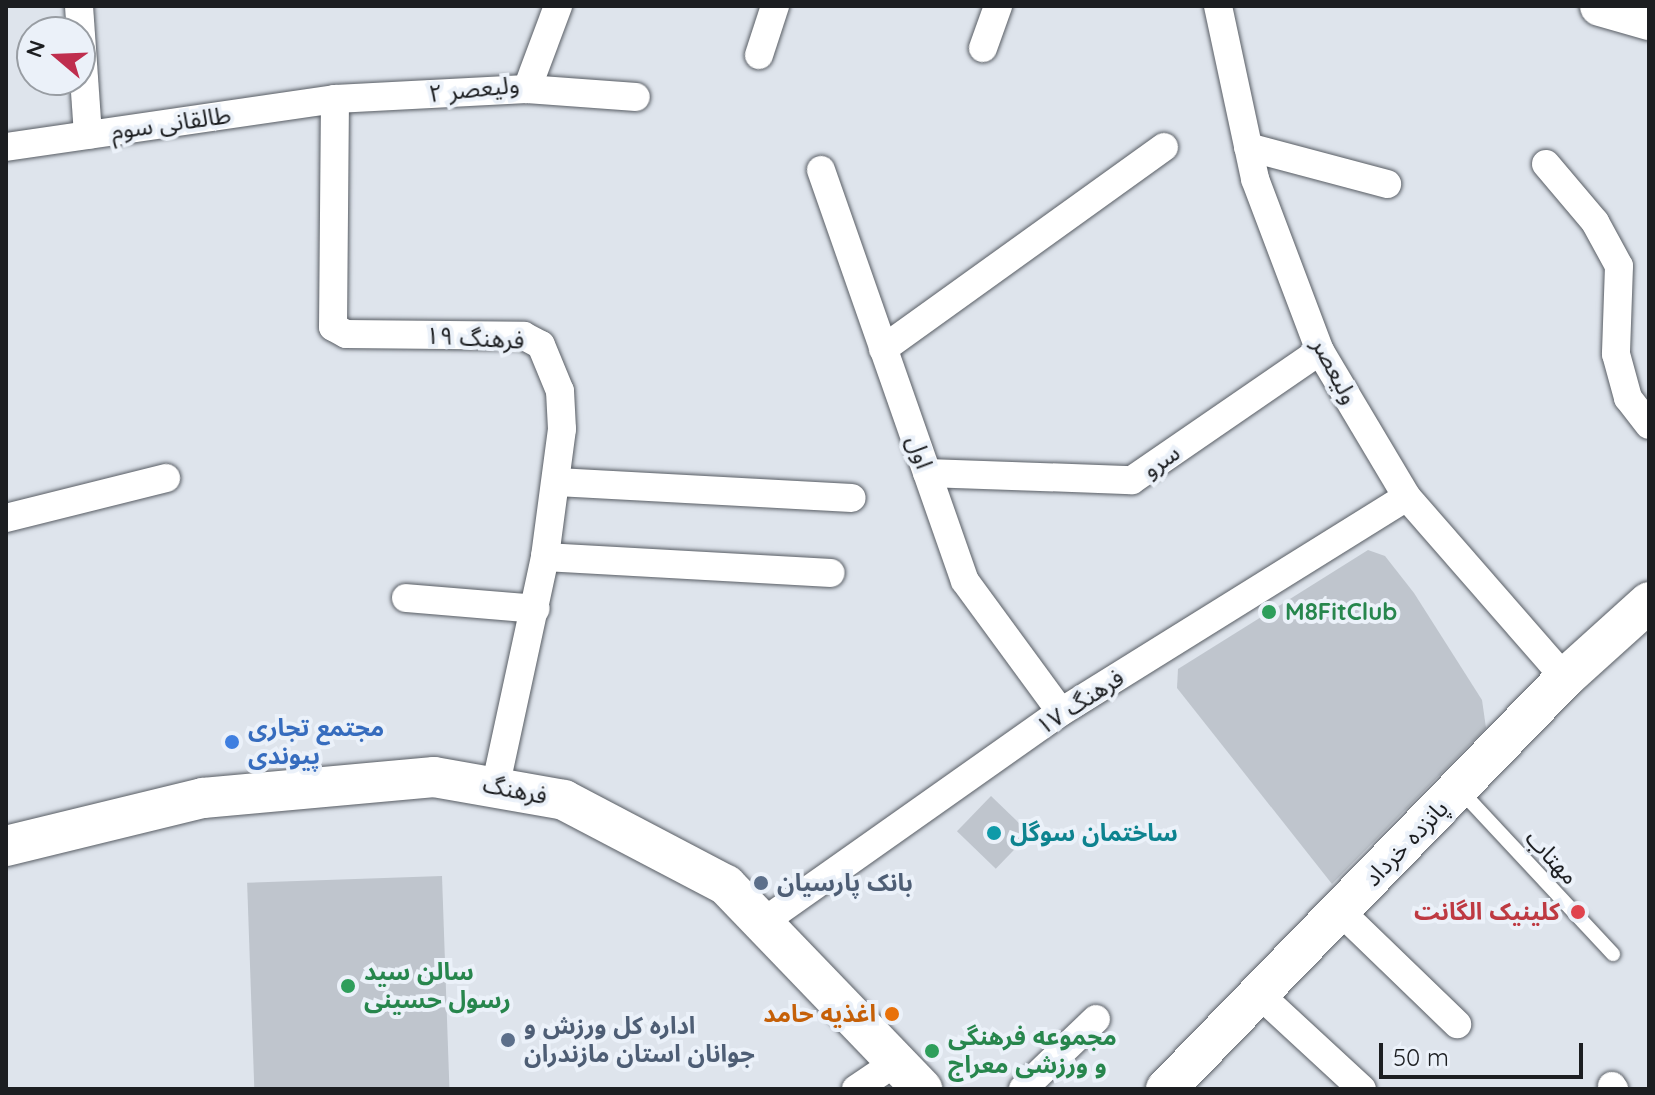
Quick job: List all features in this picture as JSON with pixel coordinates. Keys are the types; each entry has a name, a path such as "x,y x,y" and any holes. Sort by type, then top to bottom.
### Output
{"main road":[{"path":"1600,6 1649,20"},
{"name":"پانزده خرداد","path":"1166,1089 1565,678 1649,602"},
{"name":"فرهنگ","path":"6,846 203,798 434,777 496,784 564,800 726,885 910,1075"},
{"path":"6,869 52,835"}],"street":[{"path":"79,6 88,135"},
{"name":"ولیعصر ٢","path":"335,99 527,89 558,6"},
{"path":"759,55 775,6"},
{"path":"983,48 998,6"},
{"name":"ولیعصر","path":"1218,6 1248,147 1320,351 1407,497 1565,678"},
{"path":"527,89 636,97"},
{"name":"طالقانی سوم","path":"6,147 335,99"},
{"name":"فرهنگ ۱۹","path":"335,99 333,327 346,334 524,336 541,345 560,391 557,482 545,557 496,784"},
{"path":"883,349 1164,147"},
{"path":"1248,147 1387,184"},
{"path":"1546,164 1595,222 1619,266 1616,354 1628,398 1649,425"},
{"name":"اول","path":"821,170 965,581 1061,712"},
{"name":"سرو","path":"927,473 1132,480 1320,351"},
{"path":"6,518 166,478"},
{"path":"557,482 852,498"},
{"name":"فرهنگ ۱۷","path":"763,922 1061,712 1407,497"},
{"path":"545,557 831,573"},
{"path":"406,598 536,609"},
{"path":"1340,911 1457,1024"},
{"path":"1259,994 1362,1089"},
{"path":"1023,1089 1096,1019"},
{"path":"856,1089 910,1075"}],"lane":[{"name":"مهتاب","path":"1459,789 1613,954"}],"building":[{"path":"1368,550 1385,556 1414,593 1482,700 1486,728 1332,884 1177,688 1178,669"},
{"name":"ساختمان سوگل","path":"991,796 1030,834 996,869 957,831"},
{"name":"سالن سید رسول حسینی","path":"442,876 449,1089 254,1089 247,883"}],"place":[{"name":"M8FitClub","path":"1269,612"},
{"name":"مجتمع تجاری پیوندی","path":"232,742"},
{"name":"ساختمان سوگل","path":"994,833"},
{"name":"بانک پارسیان","path":"761,883"},
{"name":"کلینیک الگانت","path":"1578,912"},
{"name":"سالن سید رسول حسینی","path":"348,986"},
{"name":"اغذیه حامد","path":"892,1014"},
{"name":"اداره کل ورزش و جوانان استان مازندران","path":"508,1040"},
{"name":"مجموعه فرهنگی و ورزشی معراج","path":"932,1051"}]}
